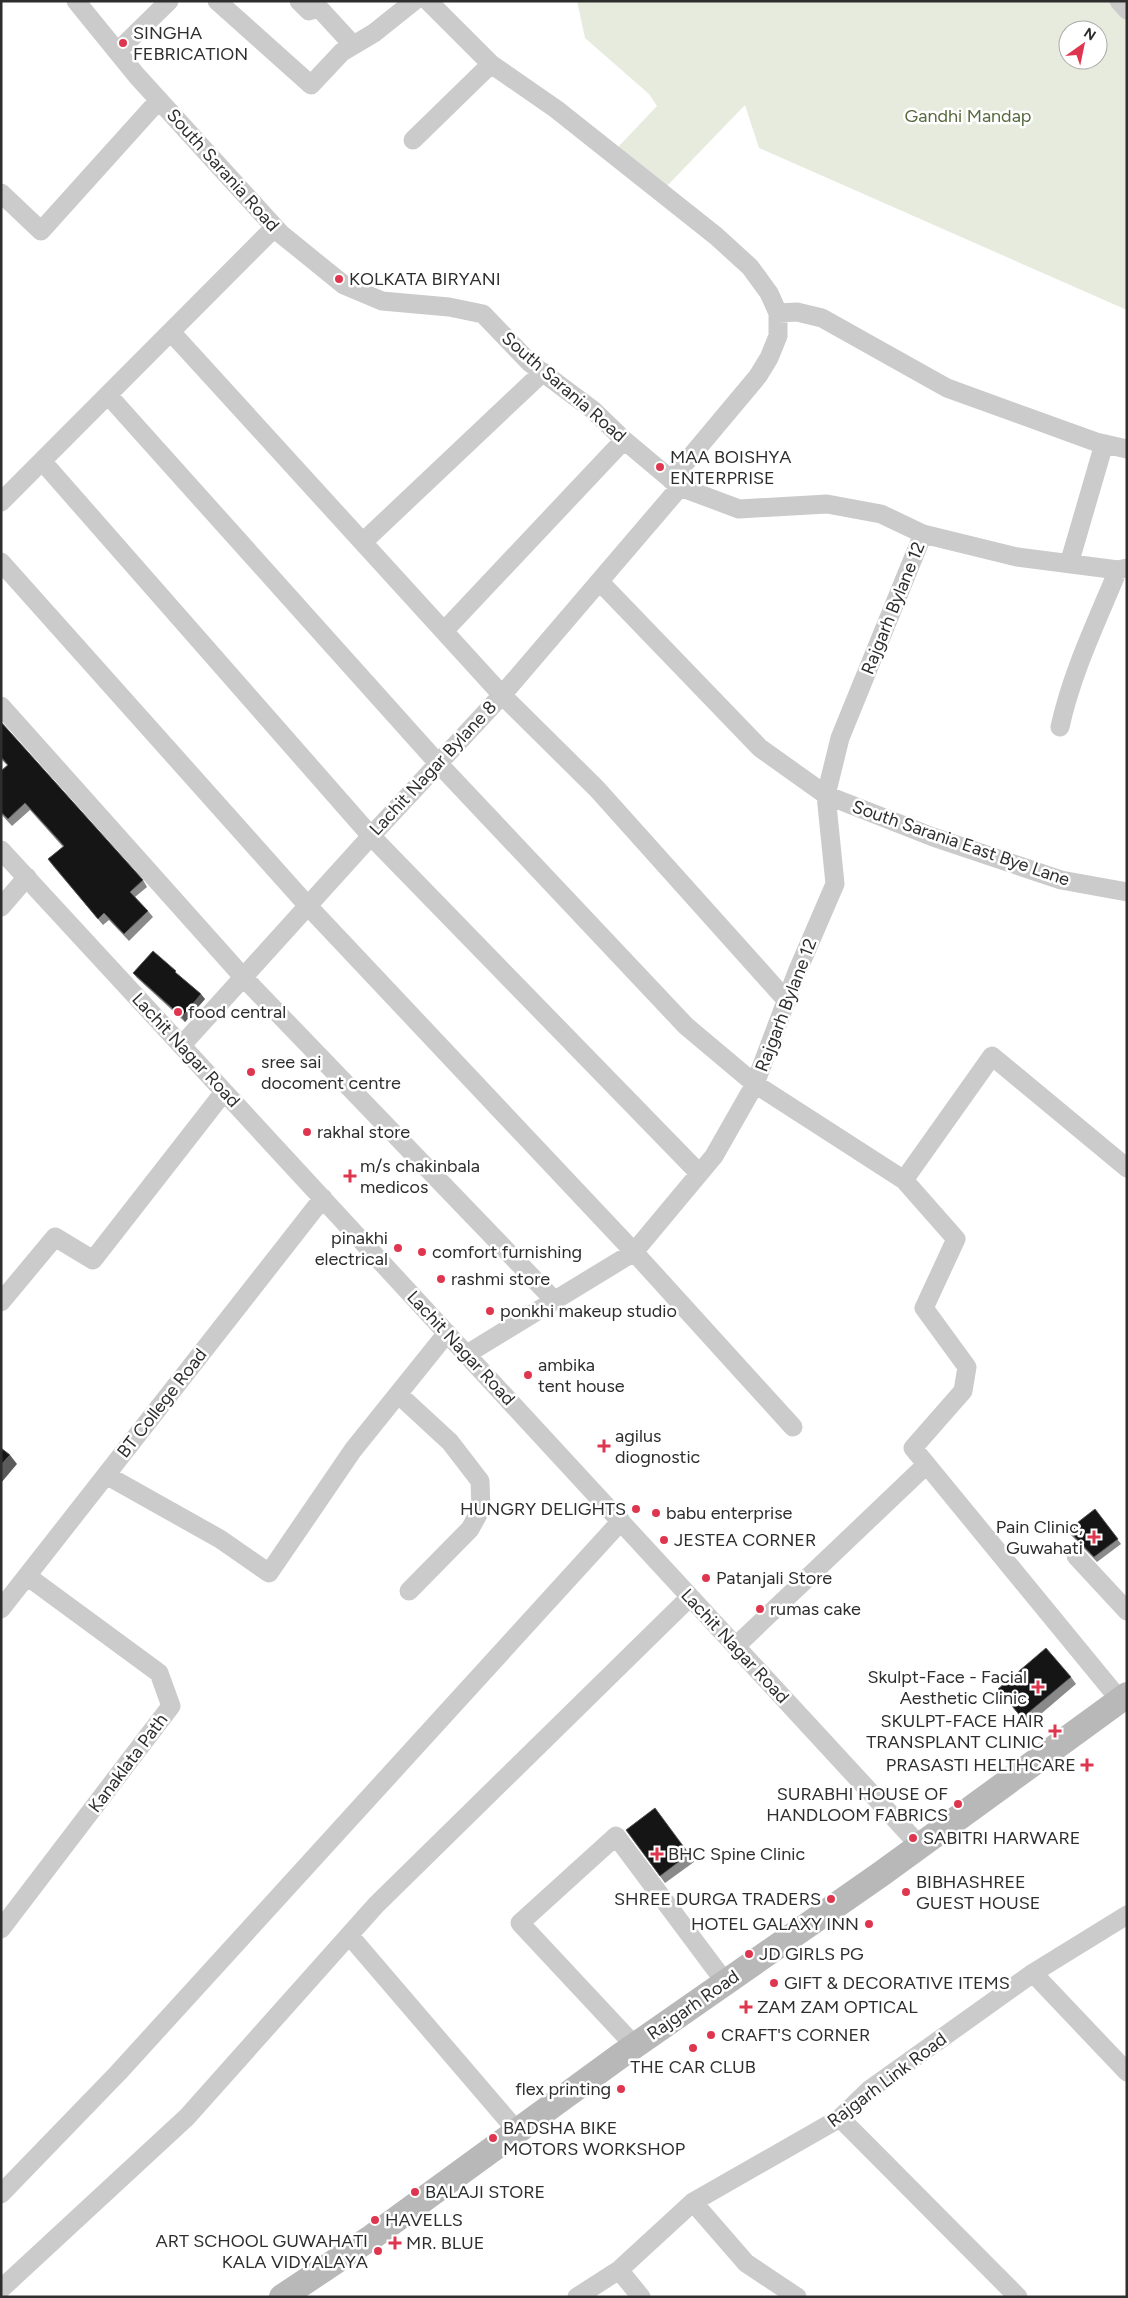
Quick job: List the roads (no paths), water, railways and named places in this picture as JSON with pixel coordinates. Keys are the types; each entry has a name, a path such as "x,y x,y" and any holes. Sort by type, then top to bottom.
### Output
{"main road":[{"name":"Rajgarh Road","path":"282,2297 372,2237 634,2045 920,1846 1123,1697"}],"street":[{"name":"South Sarania Road","path":"76,1 159,100 275,227 337,279 382,301 449,308 483,314 530,363 593,410 624,440 675,484 739,509 826,504 881,514 923,534 1017,557 1123,569"},
{"path":"118,51 169,1"},
{"path":"217,1 311,85 342,52 374,33 414,1"},
{"path":"299,1 309,11 319,8 353,45"},
{"path":"428,1 491,64 556,109 716,236 750,267 769,293 778,313 797,312 822,318 947,388 1104,444 1127,449"},
{"path":"1119,1 1127,10"},
{"path":"413,140 491,64"},
{"path":"1,193 41,231 159,100"},
{"path":"1,502 275,227"},
{"name":"Lachit Nagar Bylane 8","path":"182,1045 437,762 502,694 600,582 758,376 769,358 778,336 778,313"},
{"path":"172,332 502,694 597,789 787,1001"},
{"path":"363,542 543,372"},
{"path":"108,395 437,762 686,1026 755,1084 714,1156 634,1252 467,1354"},
{"path":"444,631 624,440"},
{"path":"1069,564 1104,444"},
{"path":"42,461 371,836 699,1173"},
{"name":"Rajgarh Bylane 12","path":"923,534 840,738 826,795 834,884 755,1084 904,1180 956,1239 924,1308 967,1368 964,1391 913,1448 926,1465"},
{"path":"1,562 308,906 634,1252 793,1427"},
{"path":"1060,727 1066,698 1074,677 1123,569"},
{"name":"South Sarania East Bye Lane","path":"600,582 760,748 826,795 933,837 1061,880 1127,892"},
{"path":"1,706 244,978 555,1301"},
{"name":"Lachit Nagar Road","path":"1,850 920,1846"},
{"path":"1,907 26,877"},
{"path":"904,1180 992,1056 1127,1168"},
{"path":"1,1302 55,1237 93,1260 224,1092"},
{"name":"BT College Road","path":"1,1609 323,1198"},
{"path":"106,1474 220,1539 269,1573 353,1450 447,1333"},
{"path":"398,1394 450,1442 480,1481 481,1508 470,1529 408,1591"},
{"path":"736,1646 926,1465 1123,1697"},
{"path":"1,2194 118,2073 621,1521"},
{"path":"1076,1556 1127,1611"},
{"name":"Kanaklata Path","path":"1,1930 170,1706 159,1673 27,1576"},
{"path":"1,2289 187,2117 376,1905 690,1597"},
{"path":"634,2045 520,1923 616,1836 725,1982"},
{"name":"Rajgarh Link Road","path":"576,2297 619,2270 693,2202 840,2118 869,2090 1033,1973 1127,1915"},
{"path":"349,1935 517,2130"},
{"path":"1033,1973 1127,2072"},
{"path":"840,2118 1018,2297"},
{"path":"693,2202 746,2263 797,2297"},
{"path":"619,2270 641,2297"}],"place":[{"name":"SINGHA FEBRICATION","path":"123,43"},
{"name":"KOLKATA BIRYANI","path":"339,279"},
{"name":"MAA BOISHYA ENTERPRISE","path":"660,467"},
{"name":"food central","path":"178,1012"},
{"name":"sree sai docoment centre","path":"251,1072"},
{"name":"rakhal store","path":"307,1132"},
{"name":"m/s chakinbala medicos","path":"350,1176"},
{"name":"pinakhi electrical","path":"398,1248"},
{"name":"comfort furnishing","path":"422,1252"},
{"name":"rashmi store","path":"441,1279"},
{"name":"ponkhi makeup studio","path":"490,1311"},
{"name":"ambika tent house","path":"528,1375"},
{"name":"agilus diognostic","path":"604,1446"},
{"name":"HUNGRY DELIGHTS","path":"636,1509"},
{"name":"babu enterprise","path":"656,1513"},
{"name":"Pain Clinic, Guwahati","path":"1094,1537"},
{"name":"JESTEA CORNER","path":"664,1540"},
{"name":"Patanjali Store","path":"706,1578"},
{"name":"rumas cake","path":"760,1609"},
{"name":"Skulpt-Face - Facial Aesthetic Clinic","path":"1038,1687"},
{"name":"SKULPT-FACE HAIR TRANSPLANT CLINIC","path":"1055,1731"},
{"name":"PRASASTI HELTHCARE","path":"1087,1765"},
{"name":"SURABHI HOUSE OF HANDLOOM FABRICS","path":"958,1804"},
{"name":"SABITRI HARWARE","path":"913,1838"},
{"name":"BHC Spine Clinic","path":"657,1854"},
{"name":"BIBHASHREE GUEST HOUSE","path":"906,1892"},
{"name":"SHREE DURGA TRADERS","path":"831,1899"},
{"name":"HOTEL GALAXY INN","path":"869,1924"},
{"name":"JD GIRLS PG","path":"749,1954"},
{"name":"GIFT & DECORATIVE ITEMS","path":"774,1983"},
{"name":"ZAM ZAM OPTICAL","path":"746,2007"},
{"name":"CRAFT'S CORNER","path":"711,2035"},
{"name":"THE CAR CLUB","path":"693,2048"},
{"name":"flex printing","path":"621,2089"},
{"name":"BADSHA BIKE MOTORS WORKSHOP","path":"493,2138"},
{"name":"BALAJI STORE","path":"415,2192"},
{"name":"HAVELLS","path":"375,2220"},
{"name":"MR. BLUE","path":"395,2243"},
{"name":"ART SCHOOL GUWAHATI KALA VIDYALAYA","path":"378,2251"}],"park label":[{"name":"Gandhi Mandap","path":"968,116"}]}
